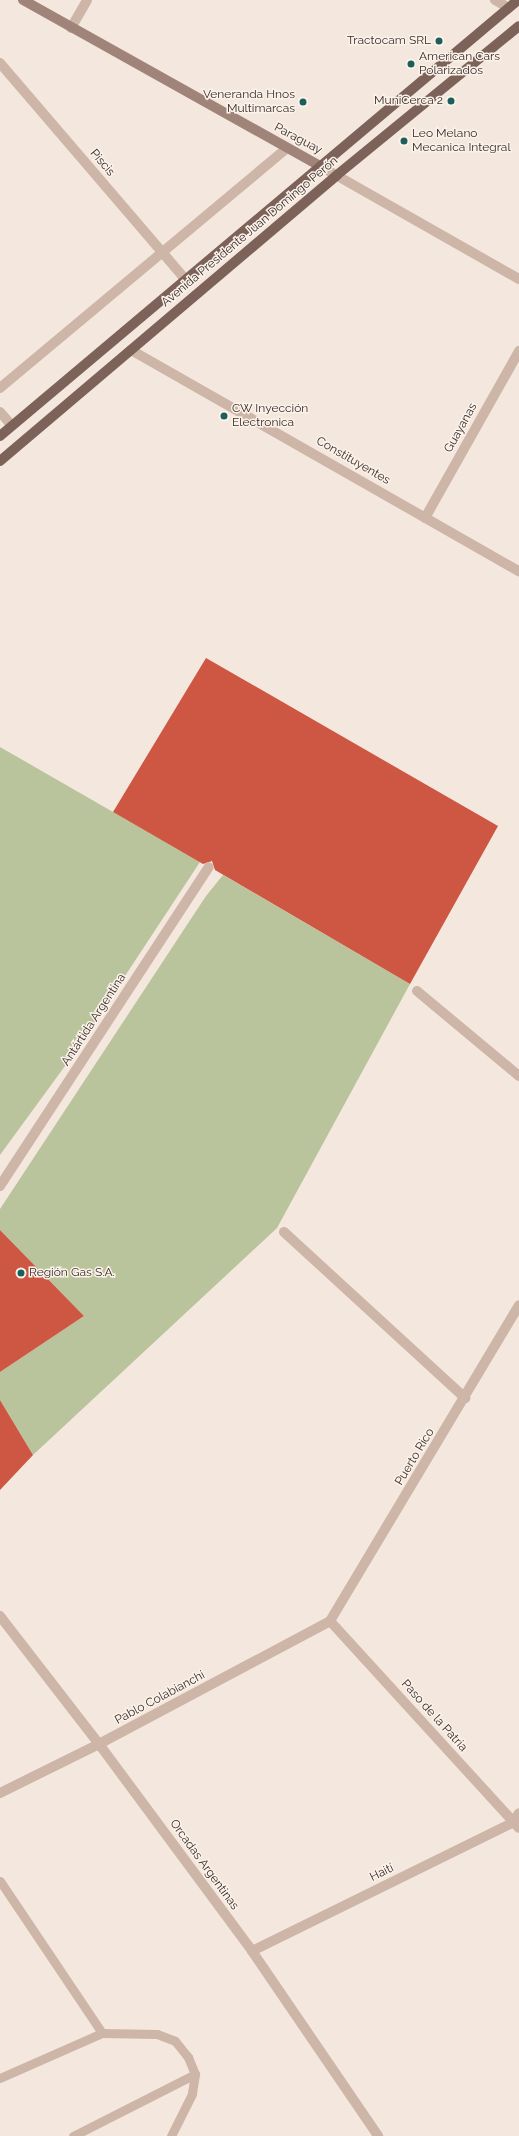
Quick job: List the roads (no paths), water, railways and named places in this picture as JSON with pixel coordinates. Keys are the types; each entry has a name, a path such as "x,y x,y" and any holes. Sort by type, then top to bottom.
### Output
{"main road":[{"name":"Paraguay","path":"23,0 286,149 320,166"},
{"name":"Avenida Presidente Juan Domingo Perón","path":"0,436 518,0"},
{"name":"Avenida Presidente Juan Domingo Perón","path":"0,461 337,176 519,26"}],"street":[{"path":"71,28 87,0"},
{"path":"495,0 508,8"},
{"name":"Piscis","path":"0,63 161,253 185,279"},
{"path":"0,388 286,149"},
{"name":"Paraguay","path":"320,166 518,277"},
{"name":"Constituyentes","path":"132,350 519,572"},
{"name":"Guayanas","path":"425,518 519,351"},
{"path":"0,412 12,426"},
{"name":"Antártida Argentina","path":"0,1186 209,867"},
{"path":"417,991 519,1076"},
{"path":"284,1232 465,1398"},
{"name":"Puerto Rico","path":"330,1621 465,1398 519,1305"},
{"name":"Orcadas Argentinas","path":"0,1616 99,1744 252,1952 378,2136"},
{"name":"Pablo Colabianchi","path":"0,1793 99,1744 330,1621"},
{"name":"Paso de la Patria","path":"330,1621 517,1821"},
{"name":"Haití","path":"252,1952 517,1821"}],"lane":[{"path":"0,1881 102,2033"},
{"path":"0,2078 102,2033 156,2034 175,2041 188,2057 195,2074 192,2094 172,2136"},
{"path":"73,2136 195,2074"}],"place":[{"name":"Tractocam SRL","path":"439,41"},
{"name":"American Cars Polarizados","path":"411,64"},
{"name":"MuniCerca 2","path":"451,101"},
{"name":"Veneranda Hnos Multimarcas","path":"303,102"},
{"name":"Leo Melano Mecanica Integral","path":"404,141"},
{"name":"CW Inyección Electronica","path":"224,416"},
{"name":"Región Gas S.A.","path":"21,1273"}]}
